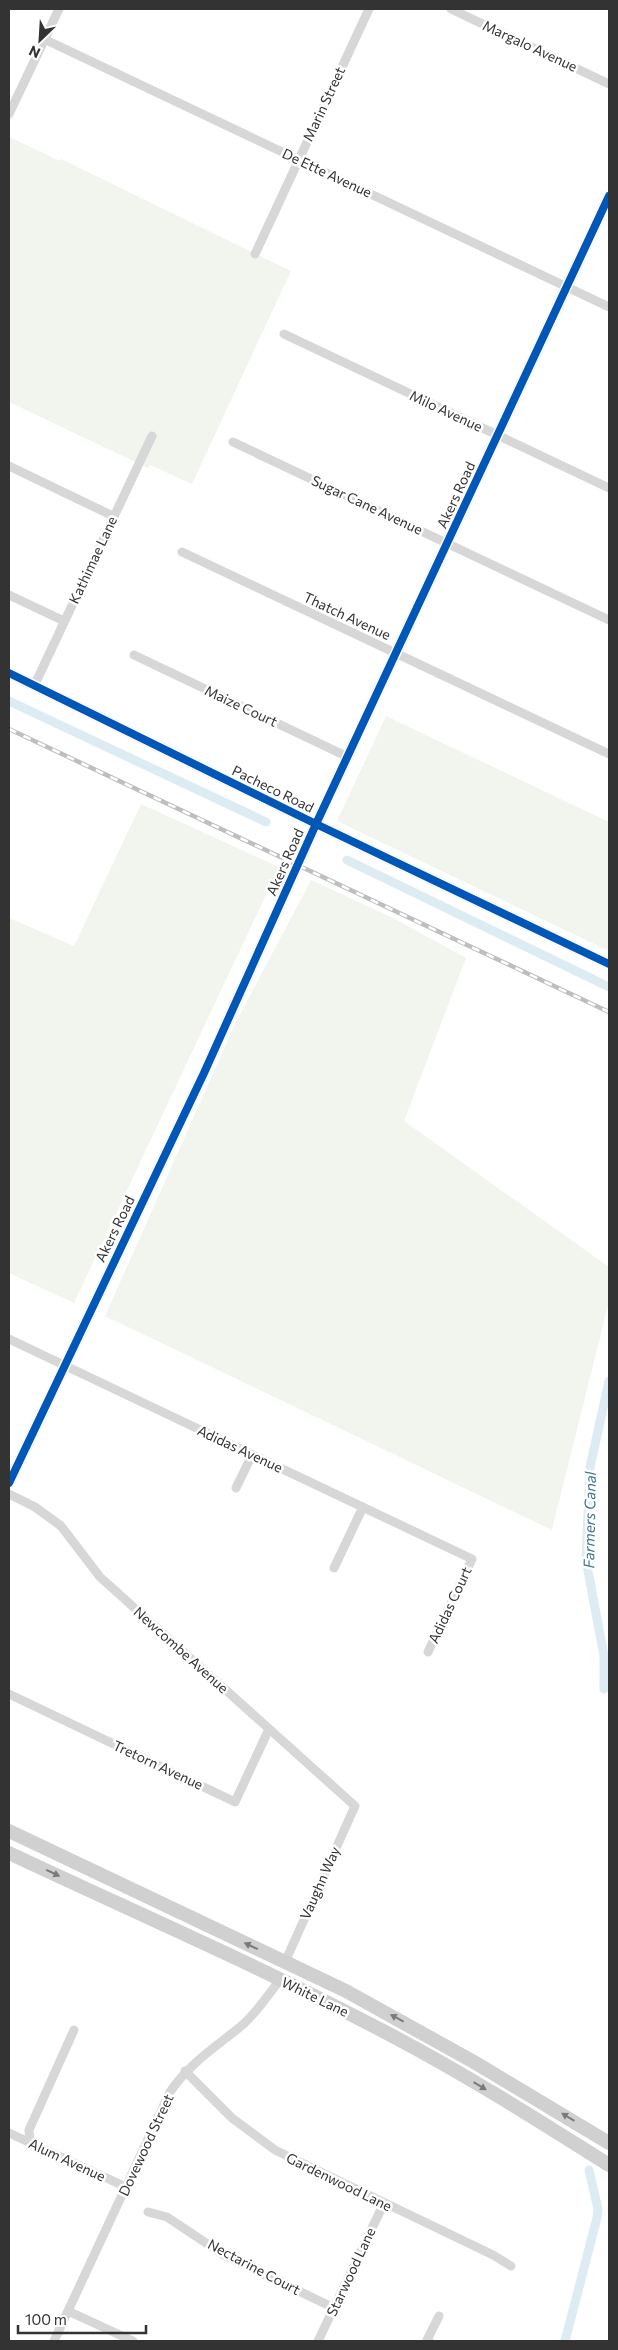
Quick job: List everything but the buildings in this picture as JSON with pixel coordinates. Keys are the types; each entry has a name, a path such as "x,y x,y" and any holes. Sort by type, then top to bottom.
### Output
{"main road":[{"name":"White Lane","path":"9,1832 377,2007 474,2062 609,2143"},
{"name":"White Lane","path":"9,1852 280,1980 385,2032 458,2073 609,2165"},
{"path":"207,1946 267,1963 285,1962"},
{"path":"280,1980 288,1974 294,1975 356,2005 377,2007"},
{"path":"385,2032 410,2036 465,2065 474,2062"},
{"path":"576,2144 596,2146 609,2154"}],"street":[{"path":"9,114 59,9"},
{"name":"Marin Street","path":"255,254 369,9"},
{"name":"Margalo Avenue","path":"450,9 609,84"},
{"name":"De Ette Avenue","path":"44,39 609,307"},
{"name":"Akers Road","path":"9,1484 204,1073 316,824 609,196"},
{"name":"Milo Avenue","path":"284,334 609,488"},
{"name":"Kathimae Lane","path":"35,684 152,436"},
{"name":"Sugar Cane Avenue","path":"233,442 609,620"},
{"path":"9,466 113,516"},
{"name":"Thatch Avenue","path":"182,552 609,754"},
{"path":"9,595 64,621"},
{"name":"Maize Court","path":"134,655 348,757"},
{"name":"Pacheco Road","path":"9,673 35,684 316,824 609,964"},
{"name":"Adidas Avenue","path":"9,1339 472,1559"},
{"path":"236,1488 252,1455"},
{"name":"Newcombe Avenue","path":"9,1494 35,1507 61,1526 100,1577 355,1806"},
{"path":"334,1568 363,1507"},
{"name":"Adidas Court","path":"428,1652 472,1559"},
{"name":"Tretorn Avenue","path":"9,1694 235,1802 269,1729"},
{"name":"Vaughn Way","path":"285,1962 355,1806"},
{"name":"Dovewood Street","path":"54,2341 170,2092 185,2071 251,2017 280,1980"},
{"path":"30,2143 28,2130 74,2030"},
{"name":"Gardenwood Lane","path":"185,2071 209,2096 258,2139 290,2158 493,2255 511,2266"},
{"name":"Alum Avenue","path":"9,2133 126,2187"},
{"name":"Starwood Lane","path":"318,2341 384,2203"},
{"name":"Nectarine Court","path":"148,2212 167,2217 230,2258 334,2308"},
{"path":"68,2311 133,2341"},
{"path":"429,2341 427,2340 439,2316"}],"shaded area":[{"path":"9,137 60,161 61,159 291,271 192,484 150,465 148,468 9,402"},
{"path":"386,716 609,822 609,951 337,821"},
{"path":"141,804 279,867 74,1303 9,1273 9,918 74,946"},
{"path":"311,880 391,917 466,958 404,1121 609,1267 609,1302 552,1530 105,1316 235,1024"}],"waterway":[{"path":"9,701 266,822"},
{"path":"347,860 609,987"},
{"name":"Farmers Canal","path":"604,1689 604,1656 586,1560 590,1467 609,1381"},
{"name":"Farmers Canal","path":"565,2341 597,2218 598,2209 589,2170"}],"railway":[{"path":"9,729 609,1012"}],"cycle path":[{"path":"9,1483 204,1073 316,824 609,196"},
{"path":"9,673 316,824 609,964"}]}
